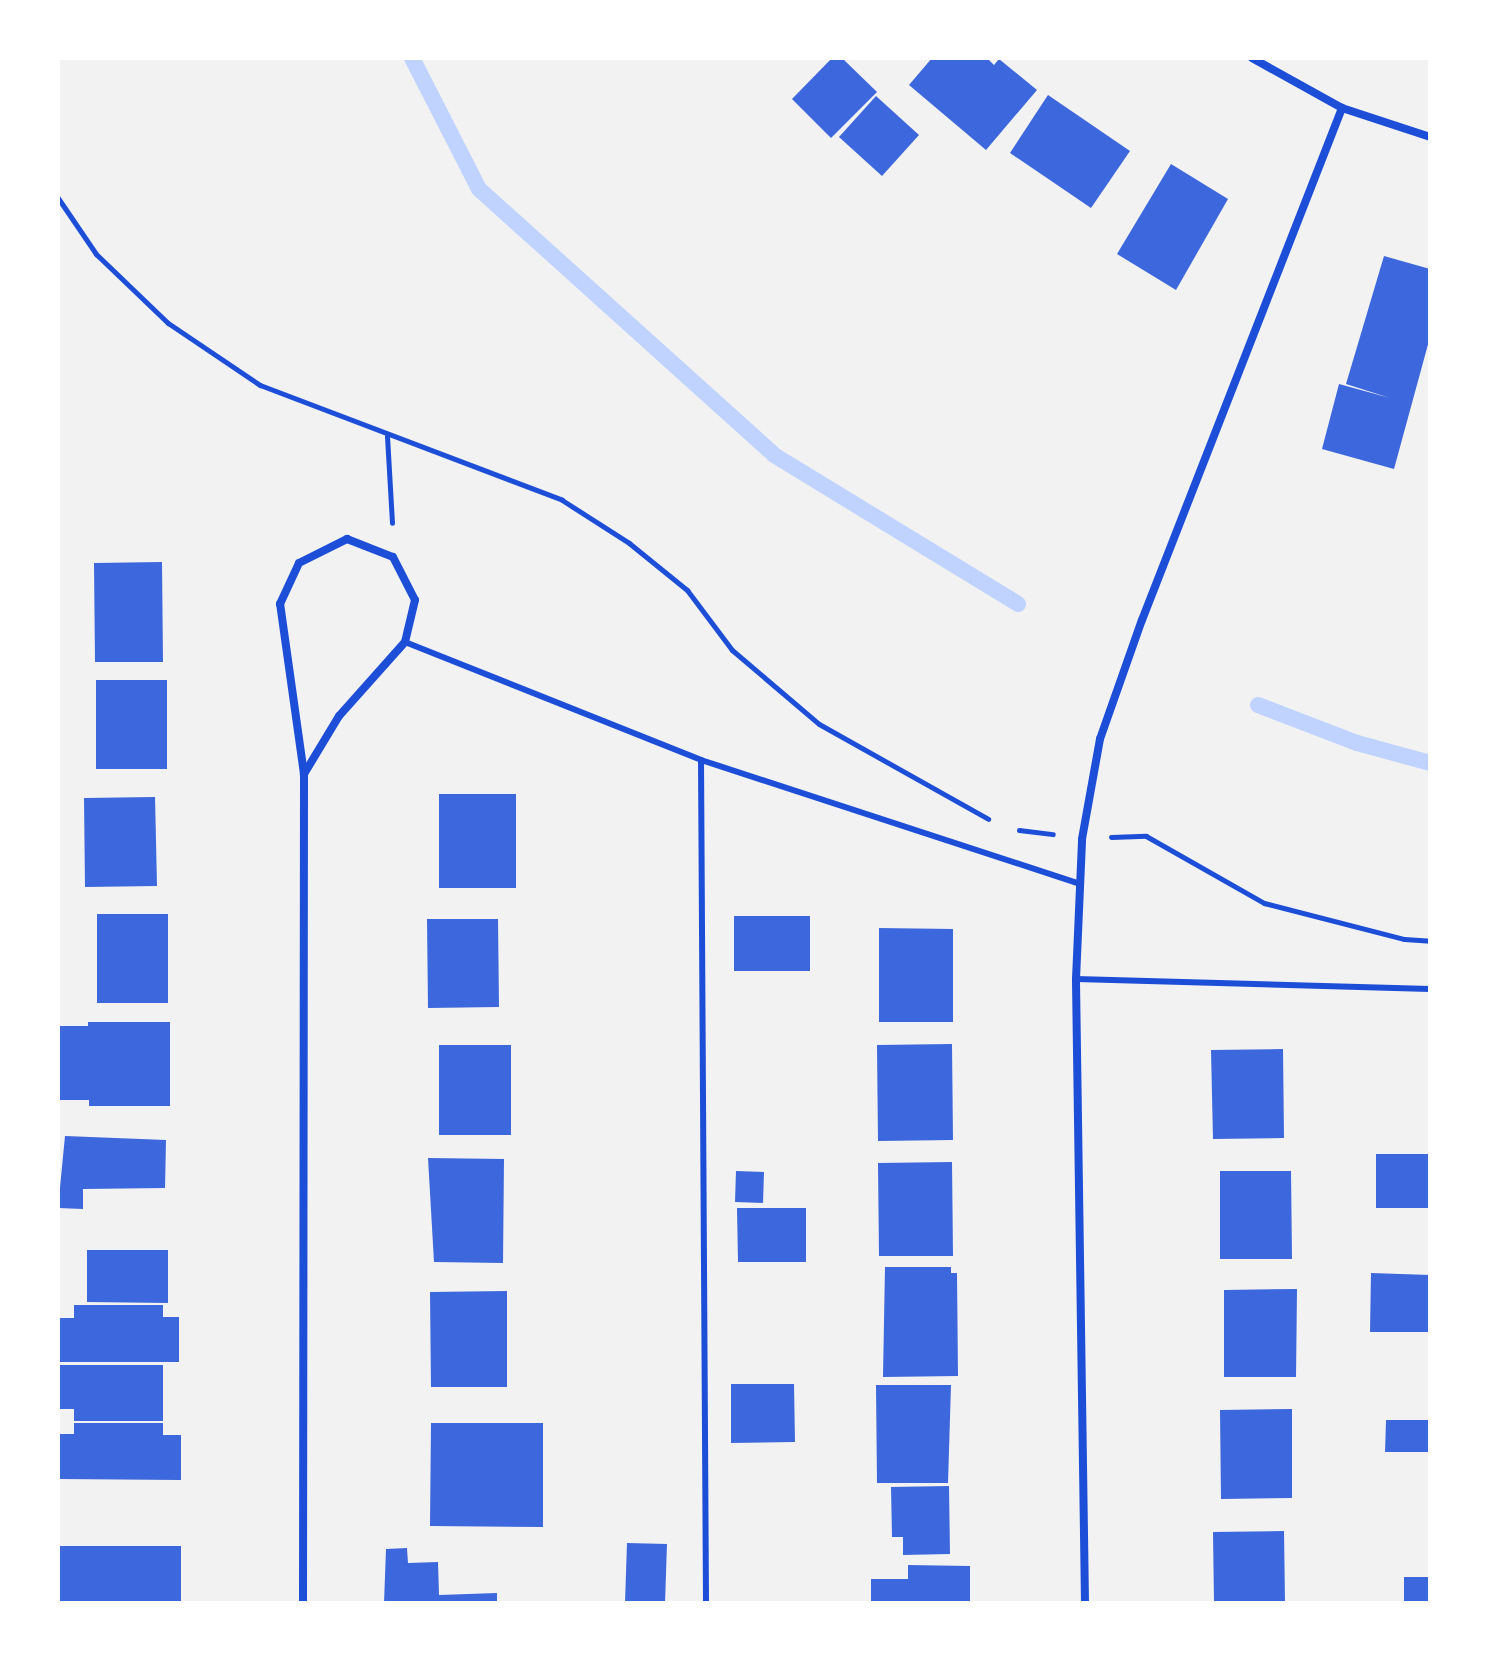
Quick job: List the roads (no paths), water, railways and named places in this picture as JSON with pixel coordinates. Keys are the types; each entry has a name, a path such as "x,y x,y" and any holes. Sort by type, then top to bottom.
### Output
{"street":[{"path":"1252,58 1342,108 1430,137"},
{"path":"1085,1603 1076,979 1082,839 1100,739 1142,620 1342,108"},
{"path":"303,1603 304,774 280,604 299,563 347,539 393,557 415,600 405,642 339,716 304,774"}],"lane":[{"path":"405,642 701,760 1078,883"},
{"path":"701,760 706,1603"},
{"path":"1076,979 1430,989"}],"waterway":[{"path":"412,58 479,189 774,455 1018,604"},
{"path":"1258,705 1357,743 1430,763"}]}
